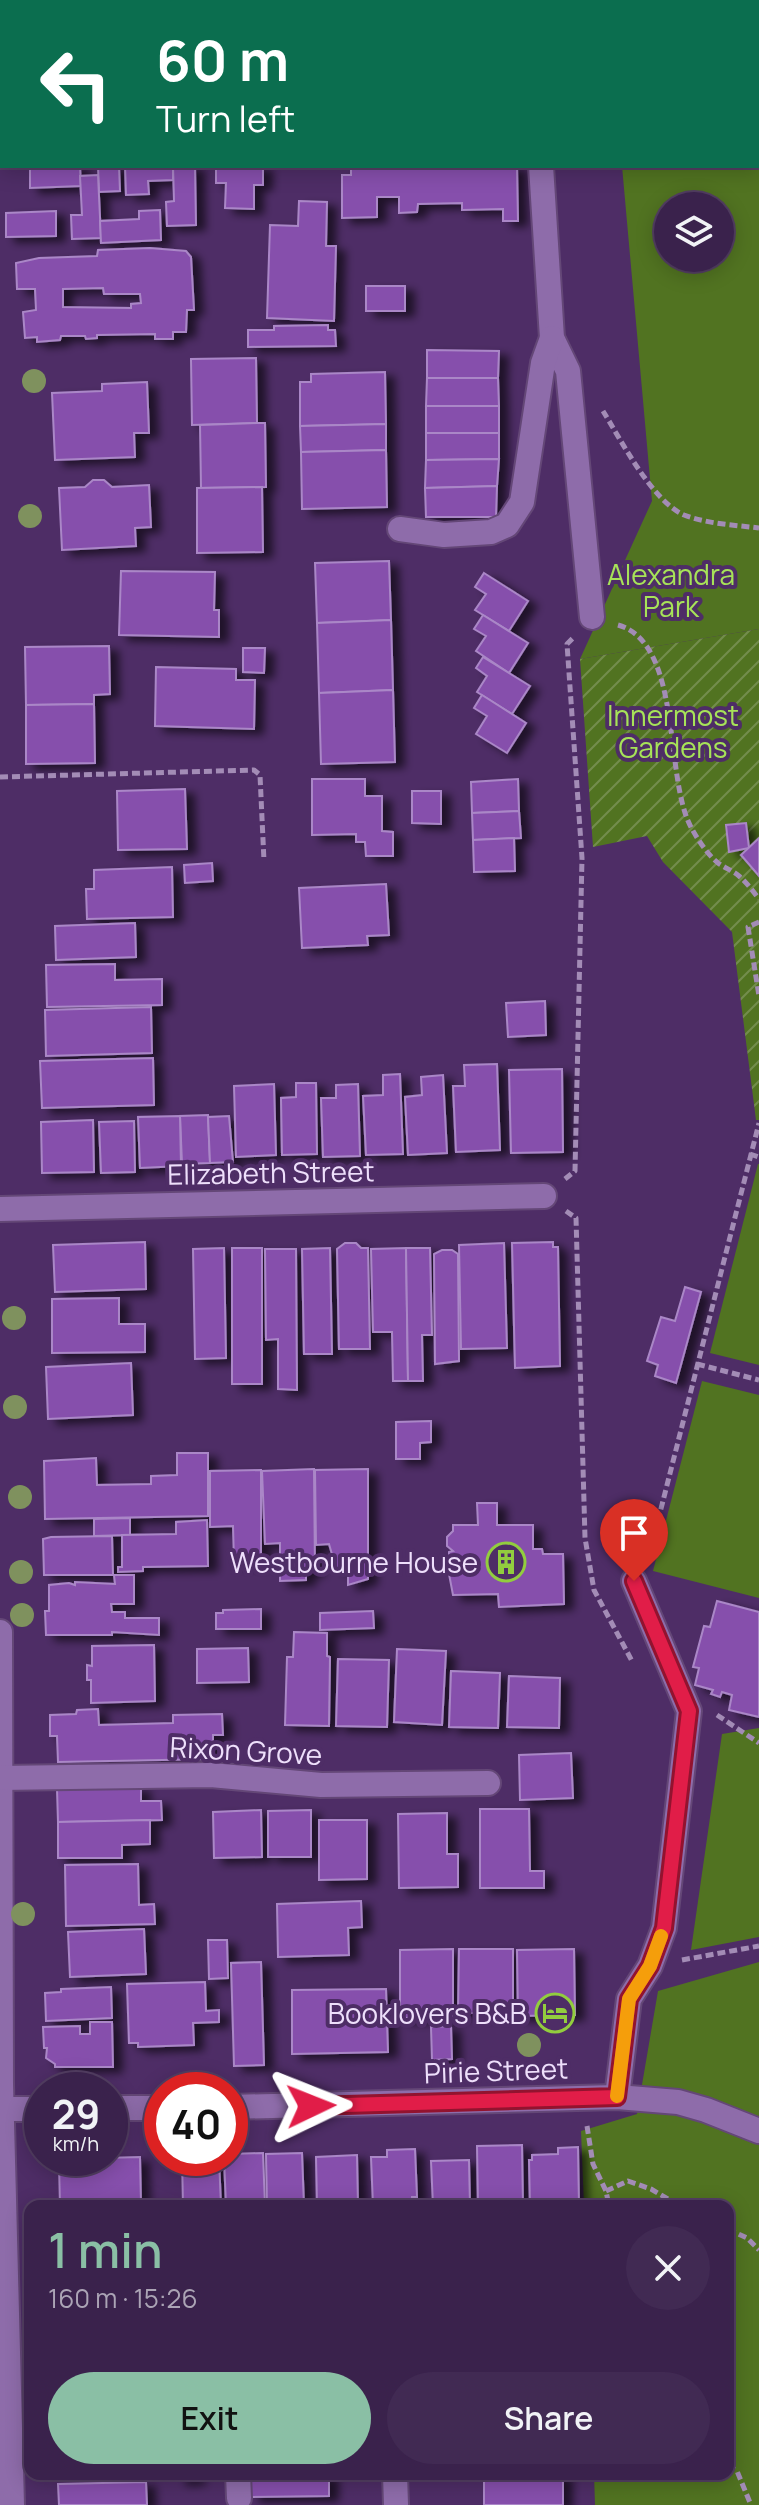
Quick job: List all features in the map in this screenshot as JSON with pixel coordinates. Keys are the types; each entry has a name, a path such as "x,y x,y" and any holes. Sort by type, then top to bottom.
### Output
{"street":[{"path":"541,168 552,338 568,371 592,617"},
{"path":"400,529 444,535 491,532 507,525 522,502 543,363 552,338"},
{"name":"Elizabeth Street","path":"0,1209 544,1196"},
{"path":"617,2097 629,1999 650,1966 664,1928 689,1711 634,1581"},
{"path":"0,1632 1,2109 20,2394 12,2505"},
{"name":"Rixon Grove","path":"0,1778 211,1775 321,1785 488,1783"},
{"name":"Pirie Street","path":"248,2107 617,2097 678,2102 759,2131"},
{"path":"1,2109 24,2109"},
{"path":"395,2480 396,2505"}],"path":[{"path":"568,371 600,407 635,466 681,514 711,522 759,528"},
{"path":"639,1673 594,1590 585,1538 576,1218 544,1196 575,1171 582,858 567,644 592,617 627,627 643,639 658,671 674,736 676,781 691,827 715,861 740,877 759,899"},
{"path":"0,777 254,770 260,775 264,861"},
{"path":"759,922 748,927 759,996"},
{"path":"634,1581 643,1579 759,1123"},
{"path":"750,1154 759,1157"},
{"path":"697,1364 759,1380"},
{"path":"689,1711 720,1716 759,1743"},
{"path":"650,1966 759,1946"},
{"path":"593,2164 608,2200"},
{"path":"606,2191 628,2181 670,2200"},
{"path":"734,2232 747,2238 759,2250"},
{"path":"734,2469 751,2505"}],"green space":[{"name":"Alexandra Park","path":"622,168 759,168 759,629 580,659 652,501"},
{"name":"Innermost Gardens","path":"759,629 759,1120 756,1120 732,932 663,862 647,836 593,847 580,659"},
{"path":"759,1164 759,1365 710,1353"},
{"path":"702,1381 759,1395 759,1598 653,1571"},
{"path":"759,1728 759,1937 691,1950 722,1734"},
{"path":"759,1962 759,2505 595,2505 594,2480 734,2480 734,2200 584,2200 581,2131 637,2114 658,1991"}],"building":[{"path":"30,168 80,168 81,186 30,188"},
{"path":"98,168 119,168 120,191 99,192"},
{"path":"125,168 173,168 173,180 148,181 149,194 126,195"},
{"path":"173,168 195,168 196,225 167,226 166,202 174,201"},
{"path":"216,168 263,168 263,185 254,185 254,209 225,208 226,183 216,183"},
{"path":"351,168 517,168 518,221 503,221 503,209 462,210 462,203 418,204 417,212 399,213 399,197 377,197 377,217 342,218 342,175 351,175"},
{"path":"98,175 101,238 72,239 71,215 82,215 80,176"},
{"path":"299,201 327,202 326,246 336,246 334,321 267,318 270,225 298,226"},
{"path":"160,210 161,240 101,243 100,221 139,219 139,211"},
{"path":"56,211 56,236 6,237 6,213"},
{"path":"150,248 186,251 191,257 194,310 187,310 186,332 173,332 173,339 155,339 155,334 97,335 97,338 86,339 85,336 61,336 60,340 37,342 37,337 25,338 23,312 36,310 35,289 17,289 16,263 39,258 97,256 98,250","holes":["103,288 104,294 140,294 141,303 131,304 131,308 63,307 63,289"]},
{"path":"366,286 405,286 405,311 366,311"},
{"path":"328,325 328,330 335,330 336,346 248,347 248,330"},
{"path":"427,350 499,351 498,378 427,378"},
{"path":"256,358 257,423 192,425 191,359"},
{"path":"385,372 386,424 300,426 300,382 311,382 311,374"},
{"path":"427,378 498,378 499,406 426,406"},
{"path":"147,382 149,433 134,433 135,457 55,460 52,393 102,391 102,384"},
{"path":"426,406 499,406 499,433 426,433"},
{"path":"265,423 266,487 201,488 200,425"},
{"path":"386,424 386,450 301,452 300,426"},
{"path":"426,433 499,433 499,459 426,460"},
{"path":"386,450 387,507 302,509 301,452"},
{"path":"499,459 497,486 425,488 426,460"},
{"path":"93,480 104,480 112,487 149,485 151,527 135,528 136,546 62,550 59,488 85,487"},
{"path":"497,486 496,517 426,517 425,488"},
{"path":"262,487 263,552 197,553 197,488"},
{"path":"389,561 391,620 317,623 315,563"},
{"path":"121,571 215,572 214,610 219,610 219,637 119,635"},
{"path":"484,573 528,601 509,631 475,610 486,594 475,587"},
{"path":"483,615 528,643 509,673 476,651 486,636 474,629"},
{"path":"391,620 393,690 319,693 317,623"},
{"path":"109,646 110,694 94,695 94,704 26,705 25,647"},
{"path":"243,648 265,648 264,673 243,672"},
{"path":"483,657 530,686 512,714 477,692 487,676 476,668"},
{"path":"156,667 236,669 236,680 255,680 254,729 155,726"},
{"path":"393,690 395,762 321,764 319,693"},
{"path":"482,695 526,723 507,753 476,734 487,716 474,708"},
{"path":"94,704 95,763 26,764 26,705"},
{"path":"312,779 365,779 365,796 382,796 382,831 393,832 393,856 366,856 365,842 356,842 356,834 312,835"},
{"path":"518,779 519,811 472,813 471,782"},
{"path":"185,789 187,849 118,850 117,791"},
{"path":"412,791 441,791 441,824 412,823"},
{"path":"519,811 521,838 473,840 472,813"},
{"path":"746,823 749,848 729,852 726,825"},
{"path":"514,838 515,871 474,872 473,840"},
{"path":"759,838 759,876 741,855"},
{"path":"212,863 213,881 185,883 184,865"},
{"path":"172,867 173,917 87,919 86,889 94,889 94,870"},
{"path":"386,884 389,935 367,936 368,945 302,948 299,888"},
{"path":"135,923 136,957 56,960 55,926"},
{"path":"115,964 115,980 162,979 162,1005 47,1007 46,965"},
{"path":"545,1001 546,1035 508,1037 506,1003"},
{"path":"151,1007 152,1053 46,1056 45,1010"},
{"path":"153,1058 154,1105 42,1108 40,1061"},
{"path":"497,1064 500,1150 456,1152 453,1086 465,1086 464,1065"},
{"path":"562,1069 563,1152 511,1153 509,1070"},
{"path":"400,1074 403,1154 366,1155 363,1096 383,1095 383,1075"},
{"path":"443,1075 447,1153 408,1155 405,1097 422,1095 421,1077"},
{"path":"296,1083 316,1083 317,1154 282,1155 281,1098 296,1097"},
{"path":"274,1084 276,1155 236,1157 234,1086"},
{"path":"358,1084 360,1156 323,1157 321,1098 336,1098 336,1085"},
{"path":"208,1115 210,1163 182,1164 180,1116"},
{"path":"180,1116 181,1166 140,1168 138,1117"},
{"path":"229,1116 233,1162 210,1163 208,1117"},
{"path":"93,1120 94,1172 42,1173 41,1122"},
{"path":"134,1121 135,1172 101,1173 99,1122"},
{"path":"145,1242 146,1289 55,1292 53,1245"},
{"path":"553,1242 553,1247 558,1247 560,1366 515,1368 512,1243"},
{"path":"345,1243 368,1248 370,1349 339,1349 337,1249"},
{"path":"504,1243 507,1348 461,1349 459,1245"},
{"path":"224,1248 226,1358 195,1359 193,1249"},
{"path":"232,1248 262,1248 262,1384 232,1384"},
{"path":"330,1248 332,1354 304,1354 302,1249"},
{"path":"406,1248 408,1381 393,1381 392,1332 373,1332 371,1249"},
{"path":"406,1248 430,1248 432,1335 422,1335 423,1381 408,1381"},
{"path":"265,1249 296,1249 297,1390 278,1389 278,1339 266,1340"},
{"path":"452,1250 458,1254 459,1361 435,1364 434,1254"},
{"path":"685,1287 701,1292 676,1383 655,1376 658,1365 647,1361 661,1317 675,1321"},
{"path":"119,1298 119,1324 145,1324 145,1352 52,1353 52,1299"},
{"path":"131,1363 133,1415 48,1419 46,1367"},
{"path":"431,1421 431,1442 420,1443 420,1459 396,1459 396,1422"},
{"path":"177,1453 208,1453 208,1516 45,1519 44,1461 96,1458 97,1485 151,1484 151,1476 177,1475"},
{"path":"314,1469 315,1571 306,1571 306,1580 280,1581 280,1543 265,1544 262,1471"},
{"path":"368,1469 368,1579 348,1585 348,1568 336,1568 329,1544 316,1545 315,1470"},
{"path":"261,1470 261,1562 234,1562 233,1526 210,1527 210,1471"},
{"name":"Westbourne House","path":"477,1503 497,1503 497,1525 533,1525 533,1549 542,1549 543,1554 563,1554 564,1604 499,1607 498,1594 453,1595 449,1574 453,1569 449,1569 449,1552 453,1551 447,1546 447,1537 453,1531 453,1525 478,1525"},
{"path":"130,1518 130,1535 94,1536 94,1519"},
{"path":"207,1520 208,1566 143,1567 143,1571 118,1572 118,1567 122,1567 122,1535 176,1534 176,1522"},
{"path":"112,1536 113,1575 44,1575 43,1539"},
{"path":"114,1575 134,1575 134,1604 111,1604 112,1612 125,1612 125,1618 159,1618 159,1635 112,1632 112,1635 46,1635 45,1611 49,1611 49,1585 75,1585 75,1582 115,1584"},
{"path":"717,1601 759,1612 759,1717 729,1710 732,1695 722,1692 720,1697 711,1694 713,1690 695,1685 699,1668 693,1667 704,1626 710,1627"},
{"path":"261,1609 261,1629 216,1629 216,1613"},
{"path":"373,1611 374,1628 320,1630 320,1613"},
{"path":"294,1632 327,1633 327,1656 330,1657 329,1726 285,1725 287,1657 293,1657"},
{"path":"154,1645 155,1701 91,1703 91,1680 87,1680 87,1665 92,1666 92,1646"},
{"path":"248,1648 249,1682 197,1683 197,1649"},
{"path":"397,1649 446,1651 442,1725 394,1722"},
{"path":"338,1659 389,1660 387,1727 336,1726"},
{"path":"451,1671 500,1673 498,1728 449,1727"},
{"path":"509,1676 560,1678 559,1728 507,1727"},
{"path":"98,1709 99,1725 173,1723 173,1715 222,1714 223,1735 213,1735 213,1759 58,1762 57,1736 50,1736 50,1715"},
{"path":"571,1753 573,1798 520,1800 519,1755"},
{"path":"141,1787 141,1801 161,1801 162,1820 58,1822 57,1789"},
{"path":"480,1809 529,1809 530,1871 544,1871 544,1888 480,1888"},
{"path":"261,1810 262,1857 214,1858 213,1812"},
{"path":"311,1810 311,1857 268,1857 268,1811"},
{"path":"447,1813 447,1854 458,1854 458,1887 399,1888 398,1814"},
{"path":"150,1820 150,1844 122,1845 122,1858 58,1858 58,1822"},
{"path":"319,1820 367,1820 367,1879 319,1880"},
{"path":"138,1864 139,1905 154,1904 155,1924 66,1926 65,1865"},
{"path":"361,1901 362,1927 348,1928 349,1955 278,1957 277,1904"},
{"path":"144,1929 146,1974 70,1977 68,1932"},
{"path":"208,1940 227,1940 228,1978 209,1979"},
{"path":"453,1949 453,2017 400,2018 400,1950"},
{"path":"459,1949 513,1949 513,2013 458,2013"},
{"path":"574,1949 575,2015 518,2016 517,1950"},
{"path":"261,1962 264,2065 234,2066 231,1963"},
{"path":"205,1982 206,2011 219,2010 219,2022 193,2023 194,2045 138,2047 138,2043 129,2043 127,1984"},
{"path":"111,1987 112,2018 46,2021 45,1993 61,1992 61,1989"},
{"path":"386,1989 388,2052 292,2054 292,1990"},
{"path":"90,2022 112,2022 113,2067 55,2067 46,2058 43,2027 80,2026 80,2034 90,2034"},
{"path":"451,2026 452,2059 432,2060 431,2027"},
{"path":"522,2145 523,2200 478,2200 477,2146"},
{"path":"578,2147 579,2200 530,2200 529,2160 532,2160 532,2155 558,2154 558,2148"},
{"path":"415,2149 417,2197 412,2197 412,2200 373,2200 371,2157 387,2157 387,2150"},
{"path":"248,2153 263,2153 265,2200 226,2200 225,2176 248,2176"},
{"path":"302,2153 304,2200 267,2200 266,2154"},
{"path":"357,2155 358,2200 317,2200 316,2157"},
{"path":"128,2157 140,2157 141,2200 60,2200 59,2176 128,2176"},
{"path":"469,2160 470,2200 433,2200 431,2161"},
{"path":"182,2176 220,2176 221,2200 183,2200"},
{"path":"251,2480 329,2480 329,2496 251,2497"},
{"path":"563,2480 563,2505 484,2505 484,2481"},
{"path":"146,2482 147,2505 59,2505 58,2484"}],"slow traffic":[{"path":"617,2096 629,1999 650,1966 661,1936"}],"place":[{"name":"Westbourne House","path":"506,1562"},
{"name":"Booklovers B&B","path":"555,2013"}],"route":[{"path":"311,2106 617,2097 629,1999 650,1966 664,1928 689,1711 634,1581"}]}
